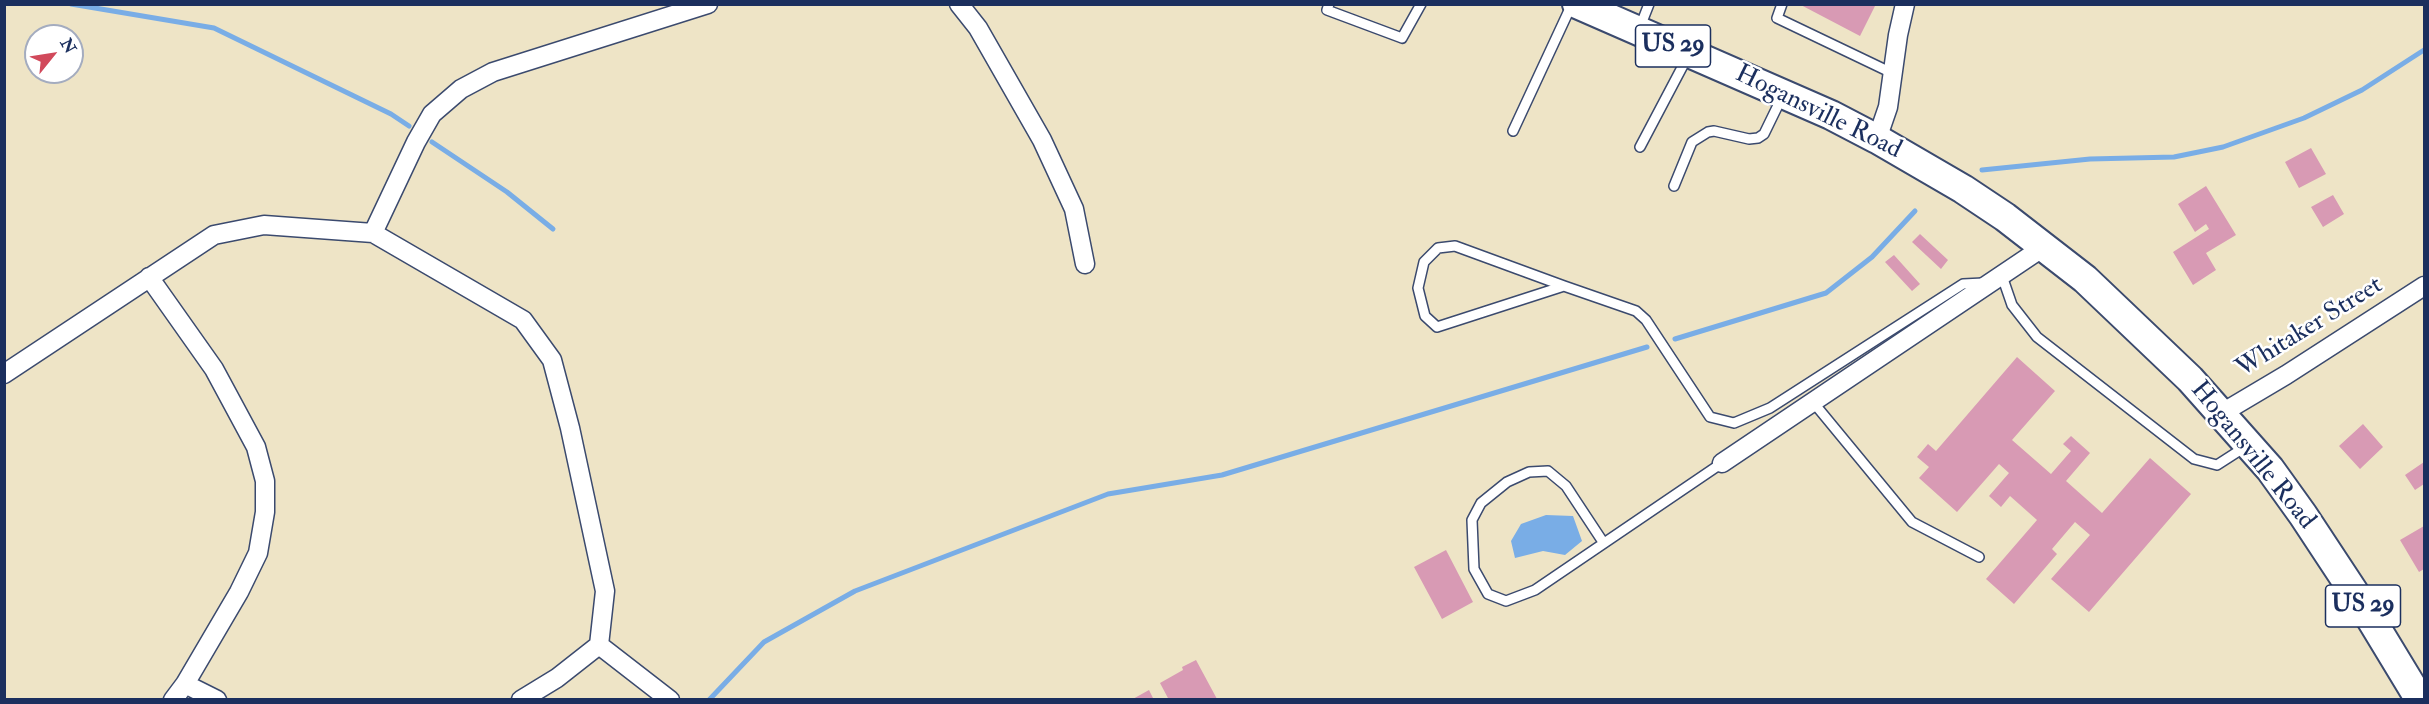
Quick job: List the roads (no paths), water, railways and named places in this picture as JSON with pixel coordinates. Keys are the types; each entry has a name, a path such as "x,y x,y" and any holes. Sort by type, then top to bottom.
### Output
{"main road":[{"name":"Hogansville Road","path":"1578,4 1878,139 1963,189 2045,246 2124,313 2182,370 2250,445 2303,515 2363,606 2420,699"}],"street":[{"path":"373,233 416,142 432,114 461,89 493,72 708,4"},
{"path":"959,4 978,28 1042,140 1074,209 1085,264"},
{"path":"1878,139 1888,107 1905,4"},
{"path":"4,374 214,236 264,225 373,233 523,320 552,360 570,428 604,591 599,645 557,678 521,699"},
{"path":"1722,463 2045,246"},
{"path":"149,277 214,369 256,447 265,481 265,512 258,553 239,592 185,684 173,699"},
{"name":"Whitaker Street","path":"2222,413 2286,375 2424,286"},
{"path":"599,645 670,699"},
{"path":"185,684 217,699"}],"lane":[{"path":"1329,4 1327,10 1402,38 1421,4"},
{"path":"1514,131 1572,4"},
{"path":"1638,31 1649,4"},
{"path":"1782,4 1777,18 1892,73"},
{"path":"1640,147 1689,53"},
{"path":"1674,186 1692,142 1714,131 1749,139 1758,138 1764,134 1784,95"},
{"path":"1564,285 1437,327 1425,316 1418,288 1424,262 1438,248 1455,246 1564,285 1636,311 1646,320 1710,417 1734,423 1770,408 1963,284 1996,280 2037,337 2194,459 2217,465 2250,445"},
{"path":"1813,402 1912,522 1979,557"},
{"path":"1603,542 1566,486 1548,471 1529,472 1507,482 1481,503 1472,520 1474,569 1488,594 1506,601 1535,590 1722,463"}],"water":[{"path":"1546,515 1573,516 1582,541 1565,555 1543,551 1515,558 1511,541 1521,524"}],"waterway":[{"path":"71,4 214,28 391,114 409,126"},
{"path":"1982,170 2090,159 2174,157 2223,147 2304,118 2362,90 2424,50"},
{"path":"432,142 507,192 553,229"},
{"path":"1675,339 1826,293 1872,257 1915,211"},
{"path":"709,700 764,642 855,591 1108,494 1222,475 1647,347"}]}
